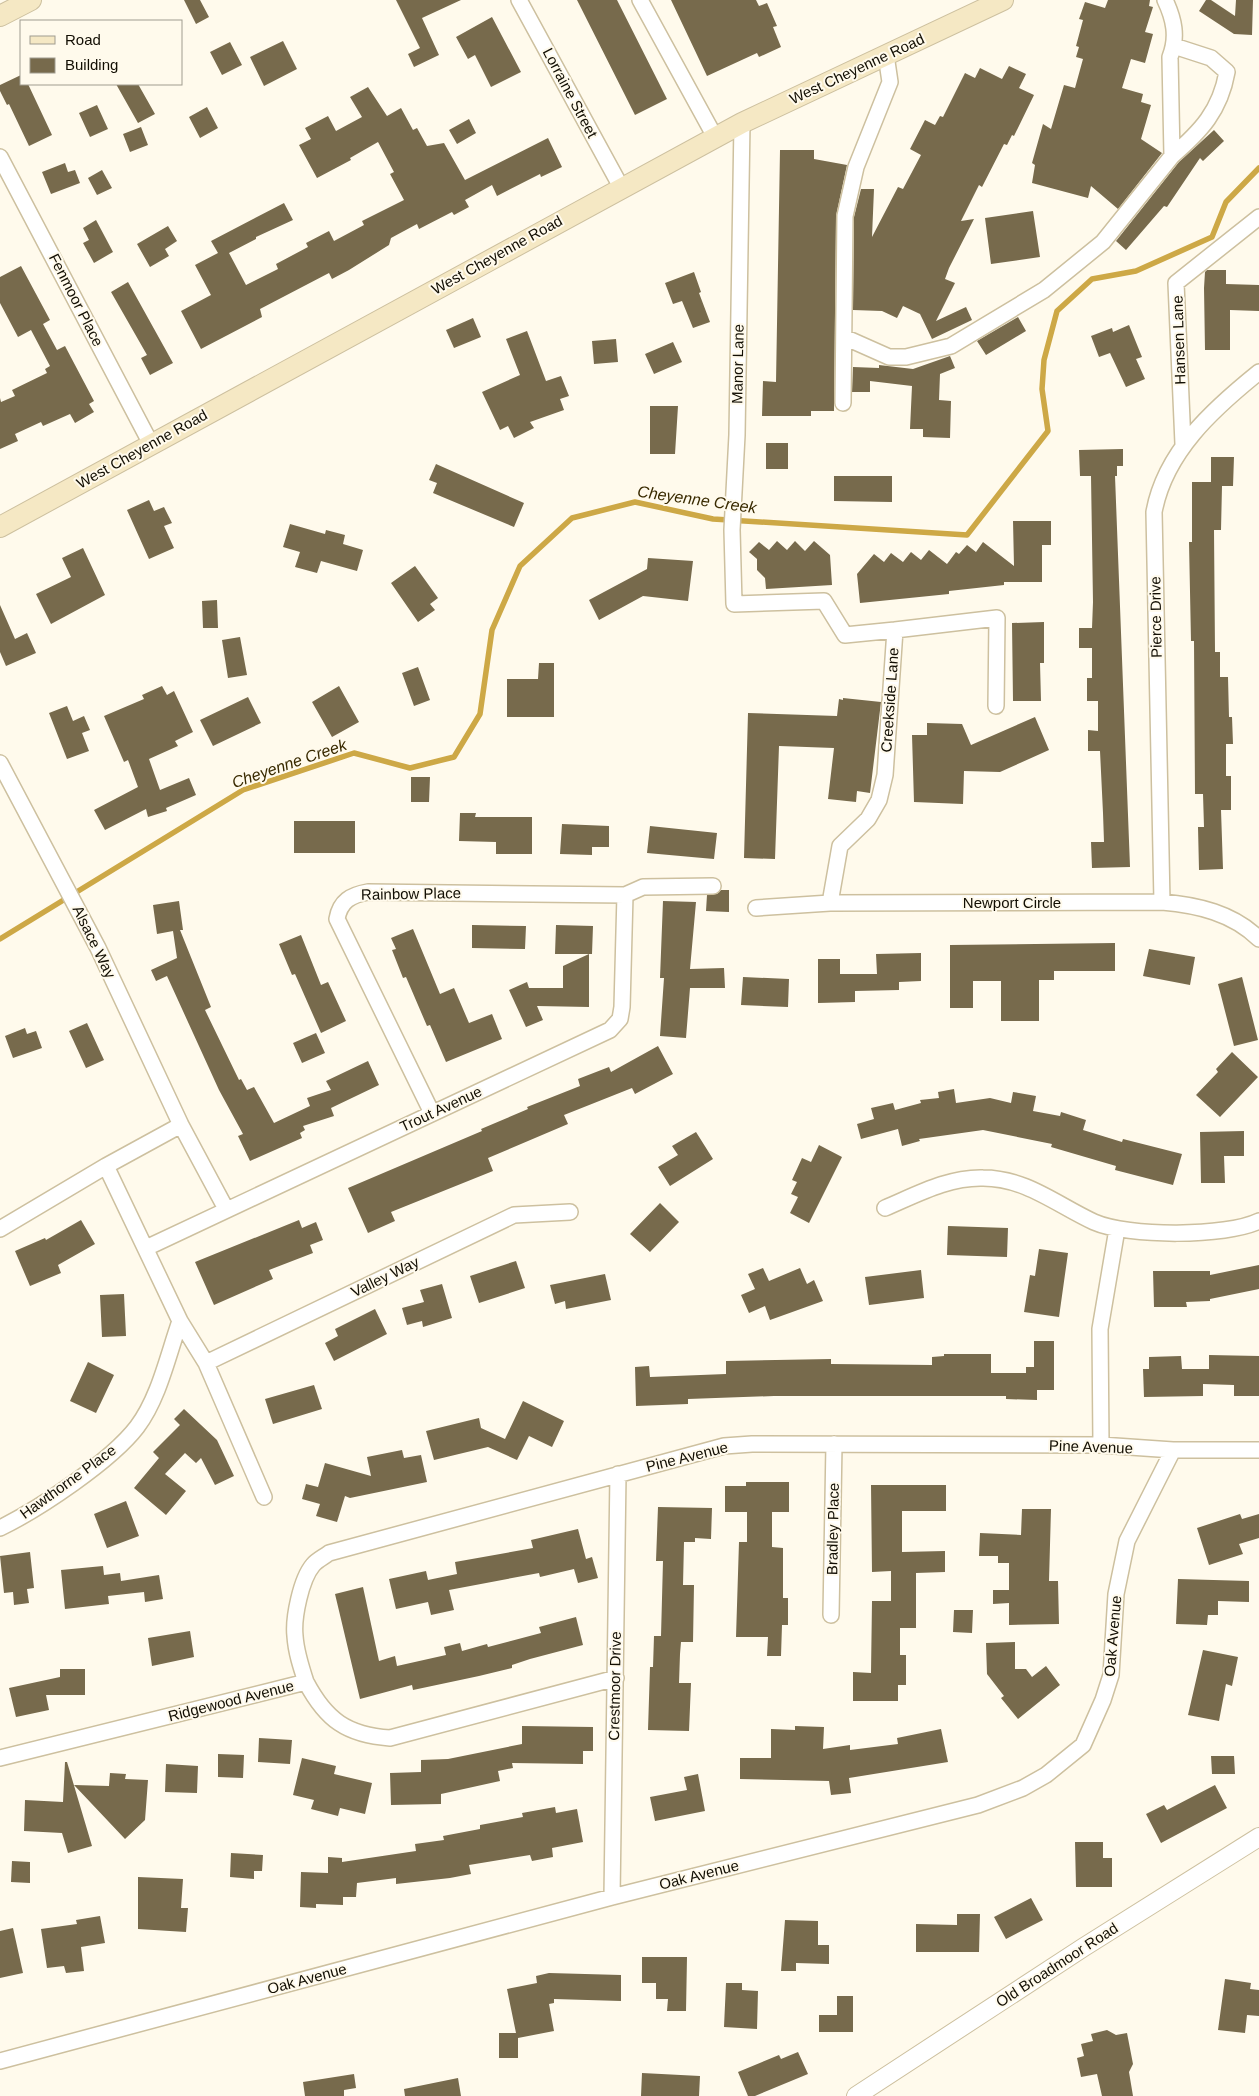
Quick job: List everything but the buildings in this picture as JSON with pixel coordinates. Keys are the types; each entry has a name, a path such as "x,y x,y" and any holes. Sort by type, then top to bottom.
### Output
{"main road":[{"path":"0,16 31,0"},
{"name":"West Cheyenne Road","path":"0,526 621,187 742,123 1003,0"}],"street":[{"name":"Lorraine Street","path":"520,0 621,187"},
{"path":"640,0 716,137"},
{"path":"1165,0 1174,19 1174,46 1170,57 1172,156"},
{"path":"844,337 889,357 906,357 951,346 1044,290 1103,242 1172,156 1195,136 1212,115 1223,93 1227,72 1211,58 1174,46"},
{"path":"843,403 845,216 856,167 890,82 886,55"},
{"name":"Manor Lane","path":"734,604 732,530 738,435 742,123"},
{"name":"Fenmoor Place","path":"0,157 151,444"},
{"name":"Hansen Lane","path":"1184,444 1176,283 1259,217"},
{"name":"Pierce Drive","path":"1162,902 1154,512 1158,490 1184,444 1240,387 1259,372"},
{"name":"Creekside Lane","path":"734,604 824,601 845,635 895,630 885,775 881,792 879,800 868,819 840,846 830,903"},
{"path":"895,630 997,618 996,706"},
{"name":"Alsace Way","path":"0,763 98,948 182,1125 226,1209"},
{"name":"Rainbow Place","path":"432,1113 337,919 339,908 345,900 355,894 368,892 625,895 643,887 713,886"},
{"name":"Trout Avenue","path":"146,1248 610,1030 620,1019 622,1007 625,895"},
{"name":"Newport Circle","path":"756,908 830,903 1162,902 1190,905 1214,912 1236,922 1259,939"},
{"path":"0,1229 106,1166 182,1125"},
{"path":"106,1166 180,1321 206,1363 264,1497"},
{"path":"885,1208 941,1185 962,1179 996,1178 1029,1187 1095,1222 1117,1229 1216,1232 1242,1228 1259,1221"},
{"name":"Valley Way","path":"206,1363 514,1215 570,1212"},
{"path":"1101,1445 1100,1329 1117,1229"},
{"name":"Hawthorne Place","path":"0,1528 31,1512 108,1456 137,1426 150,1405 180,1321"},
{"name":"Pine Avenue","path":"306,1682 298,1658 294,1635 298,1605 303,1586 313,1565 328,1553 724,1446 752,1444 1101,1445 1173,1450 1259,1450"},
{"name":"Bradley Place","path":"831,1615 834,1444"},
{"name":"Oak Avenue","path":"0,2061 612,1897 978,1804 1023,1788 1046,1776 1083,1745 1103,1700 1111,1675 1116,1594 1127,1541 1173,1450"},
{"name":"Crestmoor Drive","path":"612,1897 618,1474"},
{"name":"Ridgewood Avenue","path":"0,1758 306,1682 316,1702 334,1721 350,1731 373,1737 390,1738 616,1678"},
{"name":"Old Broadmoor Road","path":"856,2096 1084,1947 1259,1837"}],"waterway":[{"name":"Cheyenne Creek","path":"0,939 243,790 354,753 410,768 454,757 480,714 492,630 520,566 572,518 635,502 713,519 967,535 1048,431 1042,389 1044,360 1057,311 1092,279 1136,271 1212,237 1226,202 1259,168"}]}
